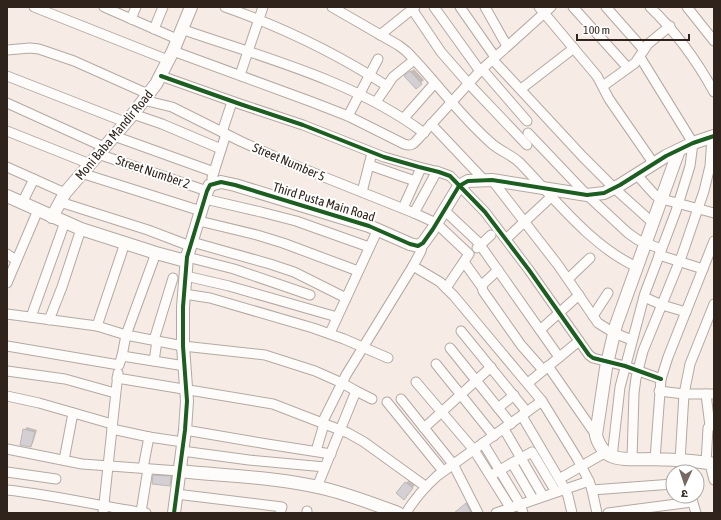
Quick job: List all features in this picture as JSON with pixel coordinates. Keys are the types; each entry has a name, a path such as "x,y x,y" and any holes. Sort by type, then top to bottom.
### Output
{"street":[{"path":"35,7 171,55 240,75 348,116 404,144 409,145 413,145 481,70 545,9 597,76 609,99 654,164"},
{"path":"131,19 136,7"},
{"path":"154,29 163,7"},
{"name":"Moni Baba Mandir Road","path":"52,217 62,198 81,173 129,118 161,76 191,7"},
{"path":"225,7 286,30 387,86"},
{"path":"240,75 263,7"},
{"path":"332,7 398,45 414,60 451,103 490,142 514,157 542,188 606,249 619,258 637,267"},
{"path":"434,7 481,70 527,121"},
{"path":"460,7 494,59 565,139 614,188 653,223"},
{"path":"485,7 507,46"},
{"path":"573,7 628,68"},
{"path":"606,7 642,54 693,143 690,166 644,297 620,387 609,454"},
{"path":"650,7 670,26 686,47 714,92"},
{"path":"687,7 714,41"},
{"path":"108,8 154,29 247,52 320,77 376,102 404,118 424,132"},
{"path":"380,35 413,8 441,52 469,84 527,144"},
{"path":"603,86 635,62 648,44 670,26"},
{"name":"Street Number 5","path":"7,50 30,48 39,49 74,61 146,97 172,107 289,163 403,208 436,223 467,258 483,291 521,345 546,368 596,435"},
{"path":"521,89 574,48"},
{"path":"348,116 378,59"},
{"path":"376,102 397,74 414,60"},
{"path":"7,76 129,118 162,124 221,149"},
{"path":"161,76 232,102 303,125 372,152 450,176 485,212 506,239 589,355 593,358 626,366 661,379"},
{"path":"404,118 434,84"},
{"path":"174,513 183,441 187,390 183,346 184,294 186,276 190,249 221,149 232,102"},
{"name":"Street Number 2","path":"7,103 101,150 261,212 296,221 369,247"},
{"path":"431,124 488,180 525,222 602,326 632,342 645,347"},
{"path":"7,130 90,164"},
{"path":"528,133 587,195 628,234 660,252 703,269"},
{"path":"114,136 214,172"},
{"path":"316,452 323,424 342,383 413,266 421,251 423,243 459,186 468,181 488,180 587,195 604,193 679,150 713,136 710,166 698,209 680,261 645,347 638,371 634,393 632,459"},
{"path":"609,454 597,439 596,435 600,402 614,333 679,150"},
{"path":"362,192 372,152"},
{"path":"369,165 415,181"},
{"path":"7,167 34,179 62,198 148,230 234,269 310,295"},
{"path":"403,208 421,168"},
{"path":"414,213 437,171"},
{"path":"81,173 200,216 283,243 358,271"},
{"path":"637,175 655,194 662,199 714,213"},
{"path":"22,203 34,179"},
{"name":"Third Pusta Main Road","path":"207,192 221,182 235,185 378,229 410,244 418,246 423,243"},
{"path":"7,196 81,229 156,253 182,260 190,249"},
{"path":"506,239 551,197"},
{"path":"7,283 38,210"},
{"path":"444,210 480,245 559,357"},
{"path":"31,317 65,222"},
{"path":"49,320 62,287 81,229"},
{"path":"330,333 378,229"},
{"path":"446,288 467,258 491,235"},
{"path":"655,459 661,379 668,357 714,241"},
{"path":"97,326 125,243"},
{"path":"190,249 270,264 314,282 346,298"},
{"path":"104,510 117,378 126,335 156,253"},
{"path":"7,254 16,260"},
{"path":"568,279 590,258"},
{"path":"413,266 440,282 454,296 542,401 589,481 598,513"},
{"path":"482,287 498,270"},
{"path":"186,276 229,286 337,317"},
{"path":"154,361 155,340 173,278"},
{"path":"594,316 608,293"},
{"path":"184,294 217,300 330,333 388,358"},
{"path":"540,330 579,295"},
{"path":"644,297 662,305 686,312"},
{"path":"559,479 609,454 632,459 655,459 685,464 684,394 690,364 714,304"},
{"path":"7,314 97,326 126,335 183,346 265,355 309,369 342,383 372,399"},
{"path":"461,331 514,395 565,489 572,513"},
{"path":"528,383 579,341"},
{"path":"7,346 121,360 154,361 185,366"},
{"path":"450,348 498,408 521,458 543,496"},
{"path":"436,364 494,436"},
{"path":"424,428 491,367"},
{"path":"7,371 65,379 115,393"},
{"path":"117,378 274,404 341,430 364,442 425,486"},
{"path":"416,382 474,450 510,507"},
{"path":"316,487 356,391"},
{"path":"659,391 684,394 710,394 712,426 708,430 710,464 714,480"},
{"path":"498,408 514,395"},
{"path":"7,396 39,403 148,437 331,454"},
{"path":"401,399 453,464 478,513"},
{"path":"406,513 425,486 443,471 542,401"},
{"path":"387,402 443,471"},
{"path":"64,460 73,413"},
{"path":"7,490 54,496 104,510 143,513 148,437"},
{"path":"183,441 249,460 325,467"},
{"path":"484,443 520,504 523,513"},
{"path":"7,449 82,464 179,471 270,480 316,487 352,497 385,511 398,513"},
{"path":"490,476 532,452 556,492"},
{"path":"512,463 533,499"},
{"path":"7,472 56,479"},
{"path":"496,513 589,481"},
{"path":"592,490 665,485"},
{"path":"176,494 282,507 280,513"},
{"path":"608,513 665,503"}],"building":[{"path":"410,71 422,84 416,89 404,76"},
{"path":"23,429 35,432 31,447 20,445"},
{"path":"153,475 171,476 170,486 152,484"},
{"path":"405,482 413,488 404,500 396,493"},
{"path":"466,503 471,513 454,513"}],"cycle path":[{"path":"161,76 303,125 384,157 450,176 485,212 529,270 589,355 593,358 625,366 661,379"},
{"path":"174,513 185,430 187,401 183,346 183,307 187,257 210,185 221,182 235,185 369,226 418,246 423,243 433,229 459,186 468,181 492,180 587,195 604,193 620,185 666,156 693,143 714,136"}]}
